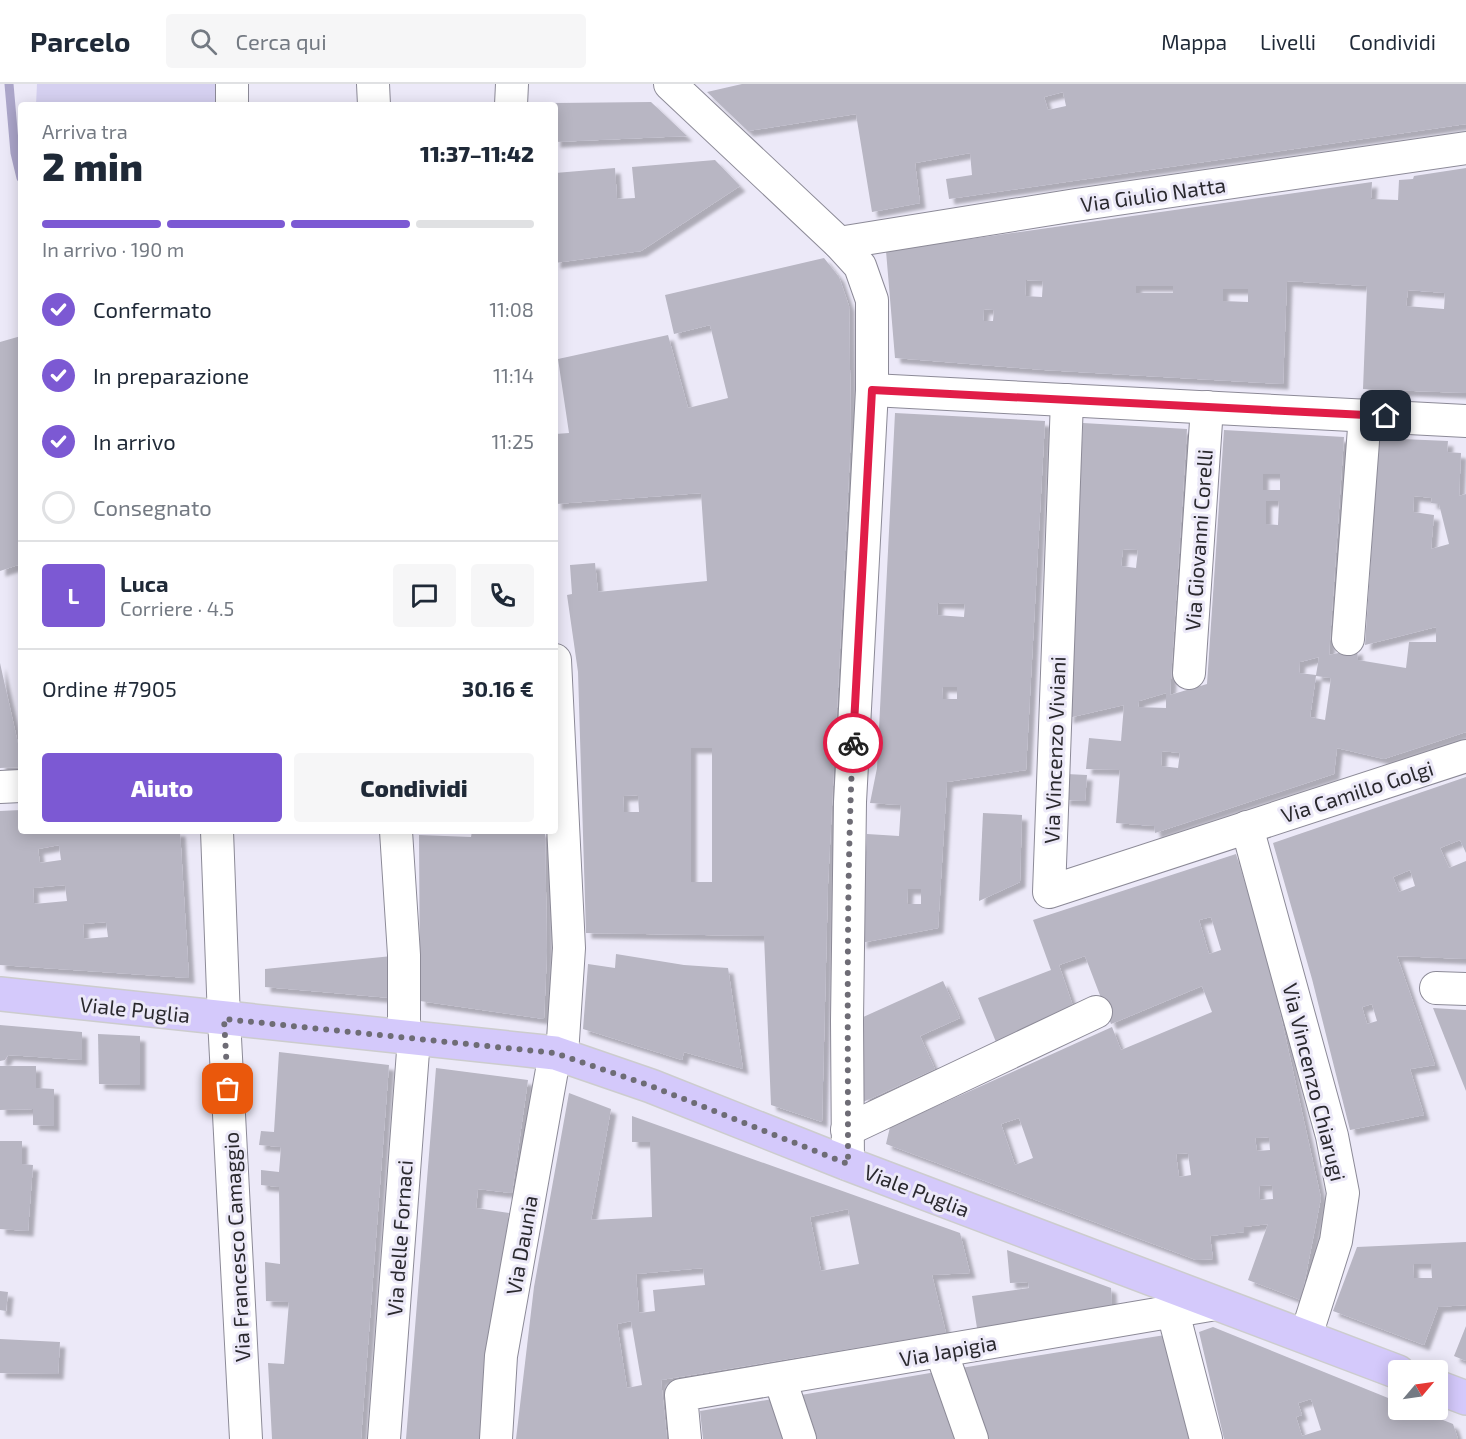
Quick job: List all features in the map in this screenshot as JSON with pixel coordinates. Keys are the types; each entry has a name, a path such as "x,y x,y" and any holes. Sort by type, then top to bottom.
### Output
{"main road":[{"name":"Viale Puglia","path":"0,994 558,1054 651,1086 848,1164 1388,1368"}],"street":[{"path":"232,84 232,102"},
{"path":"373,84 374,102"},
{"path":"511,102 512,84"},
{"path":"670,84 839,243 860,266 872,300 872,390 850,802 848,1164"},
{"name":"Via Giulio Natta","path":"839,243 1466,148"},
{"path":"872,390 1466,421"},
{"name":"Via Vincenzo Viviani","path":"1067,400 1049,892 1247,827"},
{"name":"Via Giovanni Corelli","path":"1189,673 1207,407"},
{"path":"1348,639 1365,415"},
{"name":"Via Daunia","path":"496,1439 501,1356 558,1054 569,948 558,722"},
{"name":"Via Camillo Golgi","path":"1247,827 1466,756"},
{"path":"0,787 18,786"},
{"name":"Via Vincenzo Chiarugi","path":"1247,827 1332,1136 1343,1193 1336,1241 1306,1336"},
{"name":"Via Francesco Camaggio","path":"217,834 224,1019 246,1439"},
{"name":"Via delle Fornaci","path":"384,1439 409,1037 396,834"},
{"path":"847,1130 1096,1012"},
{"name":"Via Japigia","path":"686,1439 681,1395 1216,1304"},
{"path":"1173,1312 1206,1439"},
{"path":"941,1351 972,1439"},
{"path":"780,1379 800,1439"}],"shaded area":[{"path":"37,84 219,84 218,102 36,102"}],"building":[{"path":"742,84 1466,84 1466,124 949,199 946,179 972,175 970,153 915,163 920,203 872,212 856,114 748,131 707,92","holes":["1063,92 1066,106 1048,110 1044,97"]},
{"path":"651,102 687,136 558,142 558,103"},
{"path":"715,160 740,186 641,251 558,263 558,173 615,168 617,199 635,198 632,167"},
{"path":"1466,168 1466,393 1363,389 1367,286 1287,281 1283,384 1044,370 895,358 886,251 1372,182 1371,199 1398,200 1399,180 1413,179 1414,176","holes":["1026,280 1043,281 1042,297 1025,296","1136,286 1173,286 1173,293 1136,293","1223,289 1248,289 1248,302 1223,301","1408,290 1445,293 1444,309 1406,306","984,309 994,310 993,321 983,321"]},
{"path":"824,258 839,277 849,306 851,434 828,884 822,1122 771,1105 764,936 586,933 578,672 567,595 572,594 570,565 595,563 598,592 707,581 701,493 558,504 558,434 569,433 558,359 668,335 688,408 728,398 710,325 674,334 665,295","holes":["691,748 712,748 712,882 691,882","638,795 639,812 624,812 623,796"]},
{"path":"18,337 18,565 0,571 0,342"},
{"path":"895,413 1045,421 1026,770 947,782 938,928 861,943 867,834 899,836 901,805 870,803 877,768","holes":["938,603 965,604 964,617 937,615","942,687 957,687 957,699 943,699","908,889 921,889 921,904 907,904"]},
{"path":"1083,423 1187,429 1170,695 1207,684 1224,430 1344,437 1329,655 1357,649 1358,660 1406,668 1409,642 1436,642 1436,627 1365,645 1379,438 1448,441 1447,452 1461,453 1459,496 1466,494 1466,732 1384,759 1337,748 1334,774 1155,833 1154,826 1116,823 1120,770 1086,769 1089,738 1121,741 1124,705 1068,718","holes":["1263,474 1280,474 1280,490 1263,490","1414,496 1432,498 1431,503 1439,504 1449,544 1431,549 1434,515 1413,512","1266,501 1279,501 1278,525 1266,524","1123,549 1138,550 1136,568 1121,566","1319,657 1316,675 1299,673 1300,662","1316,676 1331,678 1325,720 1310,717","1166,693 1166,708 1138,707 1139,701","1162,751 1180,753 1178,768 1161,766"]},
{"path":"0,663 18,744 18,767 0,768"},
{"path":"1066,774 1087,775 1085,801 1064,800"},
{"path":"1466,777 1466,853 1460,840 1440,848 1449,868 1466,861 1466,959 1397,956 1435,1065 1410,1069 1424,1115 1350,1130 1312,979 1273,843","holes":["1410,870 1415,886 1399,892 1393,877","1372,1004 1377,1021 1367,1024 1362,1007"]},
{"path":"18,810 18,834 180,834 189,978 0,965 0,811","holes":["59,845 61,860 40,863 38,849","65,885 67,901 34,904 33,888","106,922 108,937 84,939 83,924"]},
{"path":"983,813 1022,815 1020,882 979,901"},
{"path":"472,834 545,834 547,952 544,1019 420,1001 419,835 471,837"},
{"path":"1236,854 1268,958 1321,1198 1301,1300 1248,1280 1268,1224 1244,1227 1244,1232 1210,1236 1213,1259 1196,1260 886,1144 890,1127 1112,1027 1121,1050 1212,1012 1202,986 1111,1024 1085,956 1059,965 1074,1009 996,1042 978,998 1051,970 1033,920","holes":["1211,917 1221,950 1209,954 1199,920","1019,1118 1033,1158 1015,1165 1001,1124","1269,1137 1270,1150 1257,1151 1255,1138","1188,1153 1191,1175 1179,1177 1176,1154","1272,1185 1273,1199 1260,1200 1259,1186"]},
{"path":"616,954 684,965 728,968 743,1069 684,1052 682,1060 583,1029 588,964 615,968"},
{"path":"392,956 391,998 265,987 265,969"},
{"path":"943,981 960,1018 920,1036 935,1069 863,1102 861,1018"},
{"path":"1433,1008 1466,1010 1466,1091"},
{"path":"0,1025 82,1032 82,1060 8,1055 5,1060 0,1061"},
{"path":"98,1034 140,1036 140,1085 99,1084"},
{"path":"279,1052 389,1065 361,1439 272,1439 268,1363 284,1364 289,1302 266,1301 265,1262 280,1264 279,1187 261,1185 261,1170 279,1172 281,1147 259,1145 261,1131 274,1132"},
{"path":"0,1066 36,1066 36,1088 54,1089 54,1126 33,1125 33,1109 0,1110"},
{"path":"436,1068 528,1080 512,1193 478,1189 476,1208 509,1213 488,1353 482,1439 406,1439"},
{"path":"569,1093 611,1109 591,1220 652,1217 650,1142 632,1142 632,1116 960,1233 970,1273 932,1275 946,1333 661,1380 667,1439 516,1439 534,1287","holes":["848,1209 859,1264 821,1271 810,1217","703,1268 705,1285 653,1290 655,1311 639,1313 636,1274","631,1321 642,1385 627,1388 617,1324"]},
{"path":"0,1141 22,1141 22,1164 33,1165 28,1231 0,1229"},
{"path":"1466,1242 1466,1305 1438,1307 1424,1345 1333,1311 1357,1247","holes":["1413,1264 1431,1264 1432,1278 1414,1278"]},
{"path":"1007,1250 1111,1288 1112,1306 977,1328 972,1296 1029,1288 1028,1282 1010,1283"},
{"path":"0,1291 8,1292 6,1311 0,1310"},
{"path":"1466,1326 1466,1361 1454,1356"},
{"path":"1213,1327 1388,1398 1388,1420 1443,1420 1453,1424 1458,1439 1224,1439 1199,1332","holes":["1311,1399 1321,1430 1302,1436 1296,1417 1302,1415 1298,1403"]},
{"path":"1165,1335 1191,1439 985,1439 961,1368"},
{"path":"0,1339 60,1342 58,1374 0,1373"},
{"path":"936,1372 959,1439 815,1439 801,1395"},
{"path":"773,1399 786,1439 703,1439 700,1411"}],"waterway":[{"path":"9,84 18,166"}],"way so far":[{"path":"228,1089 224,1019 555,1053 651,1086 848,1164 847,1021 853,743"}],"route":[{"path":"853,743 872,390 1386,416"}]}
